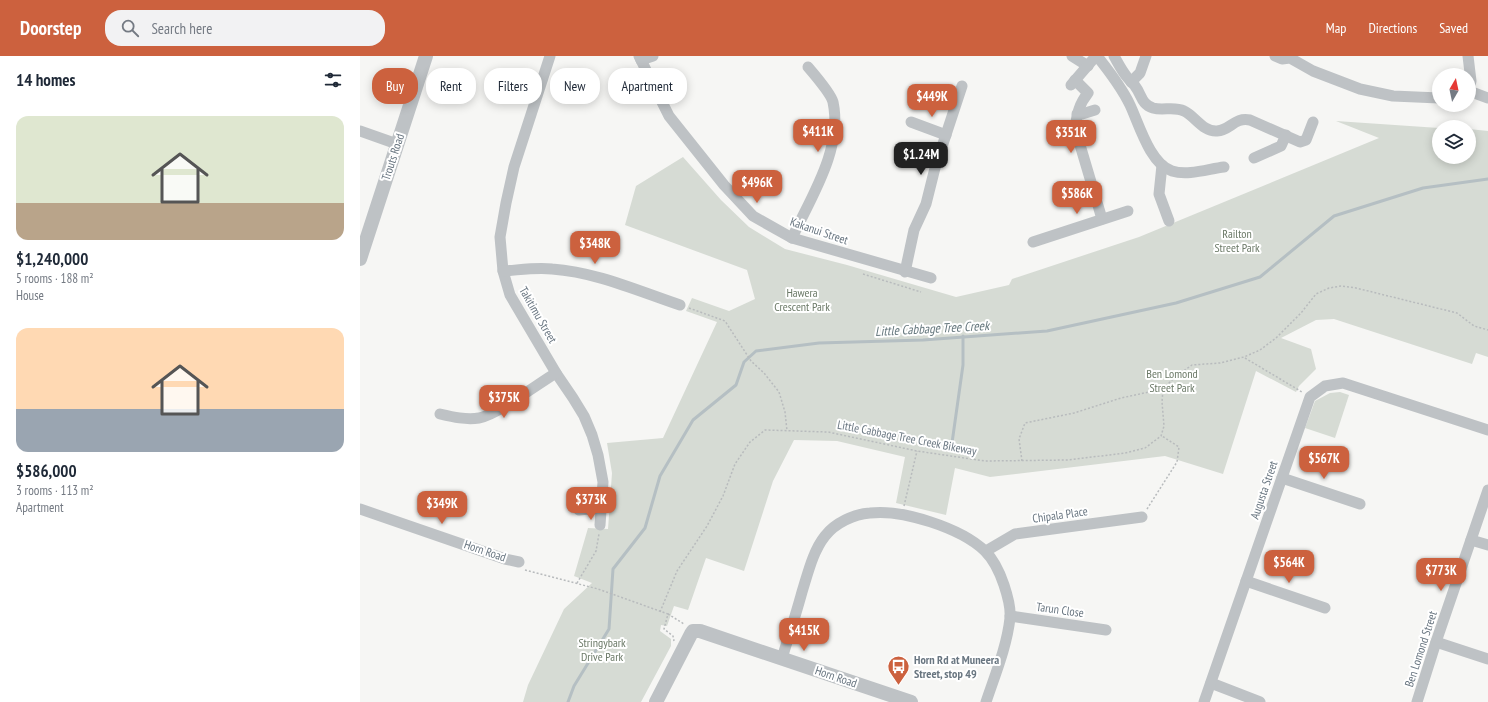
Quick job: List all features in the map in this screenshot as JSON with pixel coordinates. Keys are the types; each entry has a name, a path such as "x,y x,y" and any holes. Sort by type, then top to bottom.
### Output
{"street":[{"name":"Trouts Road","path":"360,259 426,56"},
{"name":"Takitimu Street","path":"550,56 514,167 506,203 500,237 503,271 510,295 584,416 592,435 598,455 603,482 600,525"},
{"path":"640,58 653,56"},
{"path":"1072,56 1088,66"},
{"path":"1102,219 1075,128 1081,102 1088,93 1073,82 1097,56 1130,104 1154,156 1162,165 1172,171 1188,173 1224,167"},
{"path":"1114,56 1127,77 1135,86 1140,98 1146,106 1156,109 1174,108 1184,111 1203,126 1211,130 1217,131 1224,129 1237,120 1243,119 1250,120 1300,142 1306,140 1313,122"},
{"path":"1131,82 1140,73 1146,56"},
{"path":"1275,56 1282,59 1290,58 1331,79 1360,89 1393,96 1432,98"},
{"path":"1468,56 1469,68"},
{"name":"Kakanui Street","path":"640,58 669,116 724,185 753,216 792,238 931,278"},
{"path":"792,238 829,159 835,129 832,100 808,66"},
{"path":"906,272 914,230 926,204 962,86"},
{"path":"1476,94 1488,98"},
{"path":"1077,114 1095,110"},
{"path":"910,122 946,135"},
{"path":"360,131 398,144"},
{"path":"1254,158 1281,146 1286,135"},
{"path":"1162,165 1159,194 1169,221"},
{"path":"1033,242 1128,211"},
{"path":"503,271 550,268 574,271 610,281 680,305"},
{"path":"440,414 467,418 481,418 495,412 556,372"},
{"path":"1310,397 1326,386 1343,382 1488,430"},
{"name":"Augusta Street","path":"1204,702 1310,397"},
{"path":"1282,478 1360,504"},
{"name":"Ben Lomond Street","path":"1417,702 1488,490"},
{"path":"579,510 600,508"},
{"name":"Horn Road","path":"360,509 505,559 519,562"},
{"path":"782,658 816,550 825,536 835,526 855,515 870,512 901,515 945,526 965,536 986,551 997,567 1004,584 1010,616 1002,651 986,702"},
{"name":"Chipala Place","path":"986,551 1015,534 1142,517"},
{"path":"1471,540 1488,545"},
{"path":"1246,581 1325,608"},
{"name":"Tarun Close","path":"1010,616 1106,630"},
{"path":"656,702 693,631"},
{"name":"Horn Road","path":"693,631 700,631 911,702"},
{"path":"1436,642 1488,659"},
{"path":"1211,683 1260,702"}],"path":[{"path":"863,274 921,292"},
{"path":"1022,461 1019,439 1025,424 1074,413 1121,398 1163,389 1175,377 1192,365 1220,363 1244,357 1260,350 1276,338 1301,313 1316,294 1329,288 1341,286 1356,288 1458,313 1474,326 1488,330"},
{"path":"680,305 725,321 741,348 779,392 785,412 787,431"},
{"path":"1244,357 1310,397"},
{"path":"1142,517 1177,462 1178,447 1161,436 1164,426 1162,402 1163,389"},
{"name":"Little Cabbage Tree Creek Bikeway","path":"660,612 677,571 707,526 723,496 735,464 750,442 766,430 828,432 917,451 985,461 1068,460 1125,453 1145,448 1161,436"},
{"path":"901,515 917,451"},
{"path":"577,583 596,552 600,525"},
{"path":"519,562 526,571 598,589 668,614 693,631"},
{"path":"668,614 664,629 674,638 674,644"}],"green space":[{"path":"1336,121 1432,128 1432,164 1476,164 1476,130 1488,131 1488,357 1476,353 1472,364 1334,319 1316,320 1281,338 1311,349 1316,369 1299,386 1296,392 1256,371 1223,474 1165,456 990,477 955,468 946,515 896,503 905,457 837,441 794,440 773,481 744,571 706,558 688,610 674,606 667,626 661,625 660,631 671,639 671,646 641,702 523,702 528,685 564,609 592,583 574,576 588,528 608,529 612,473 607,443 663,438 717,322 686,311 692,298 729,311 755,299 747,270 625,225 636,186 683,157 721,200 749,227 785,249 847,265 956,297 1009,285 1012,279 1139,237 1379,138"},
{"path":"1340,392 1349,395 1335,438 1305,428 1315,401 1330,393"}],"waterway":[{"name":"Little Cabbage Tree Creek","path":"568,702 574,686 609,629 613,569 645,528 660,476 693,420 736,385 744,362 756,351 819,343 923,340 1047,331 1176,303 1260,277 1334,216 1423,188 1488,179"},
{"path":"951,450 963,365 963,336"}],"place":[{"name":"Horn Rd at Muneera Street, stop 49","path":"898,686"}],"park label":[{"name":"Railton Street Park","path":"1237,241"},
{"name":"Hawera Crescent Park","path":"802,300"},
{"name":"Ben Lomond Street Park","path":"1172,381"},
{"name":"Stringybark Drive Park","path":"602,650"}]}
